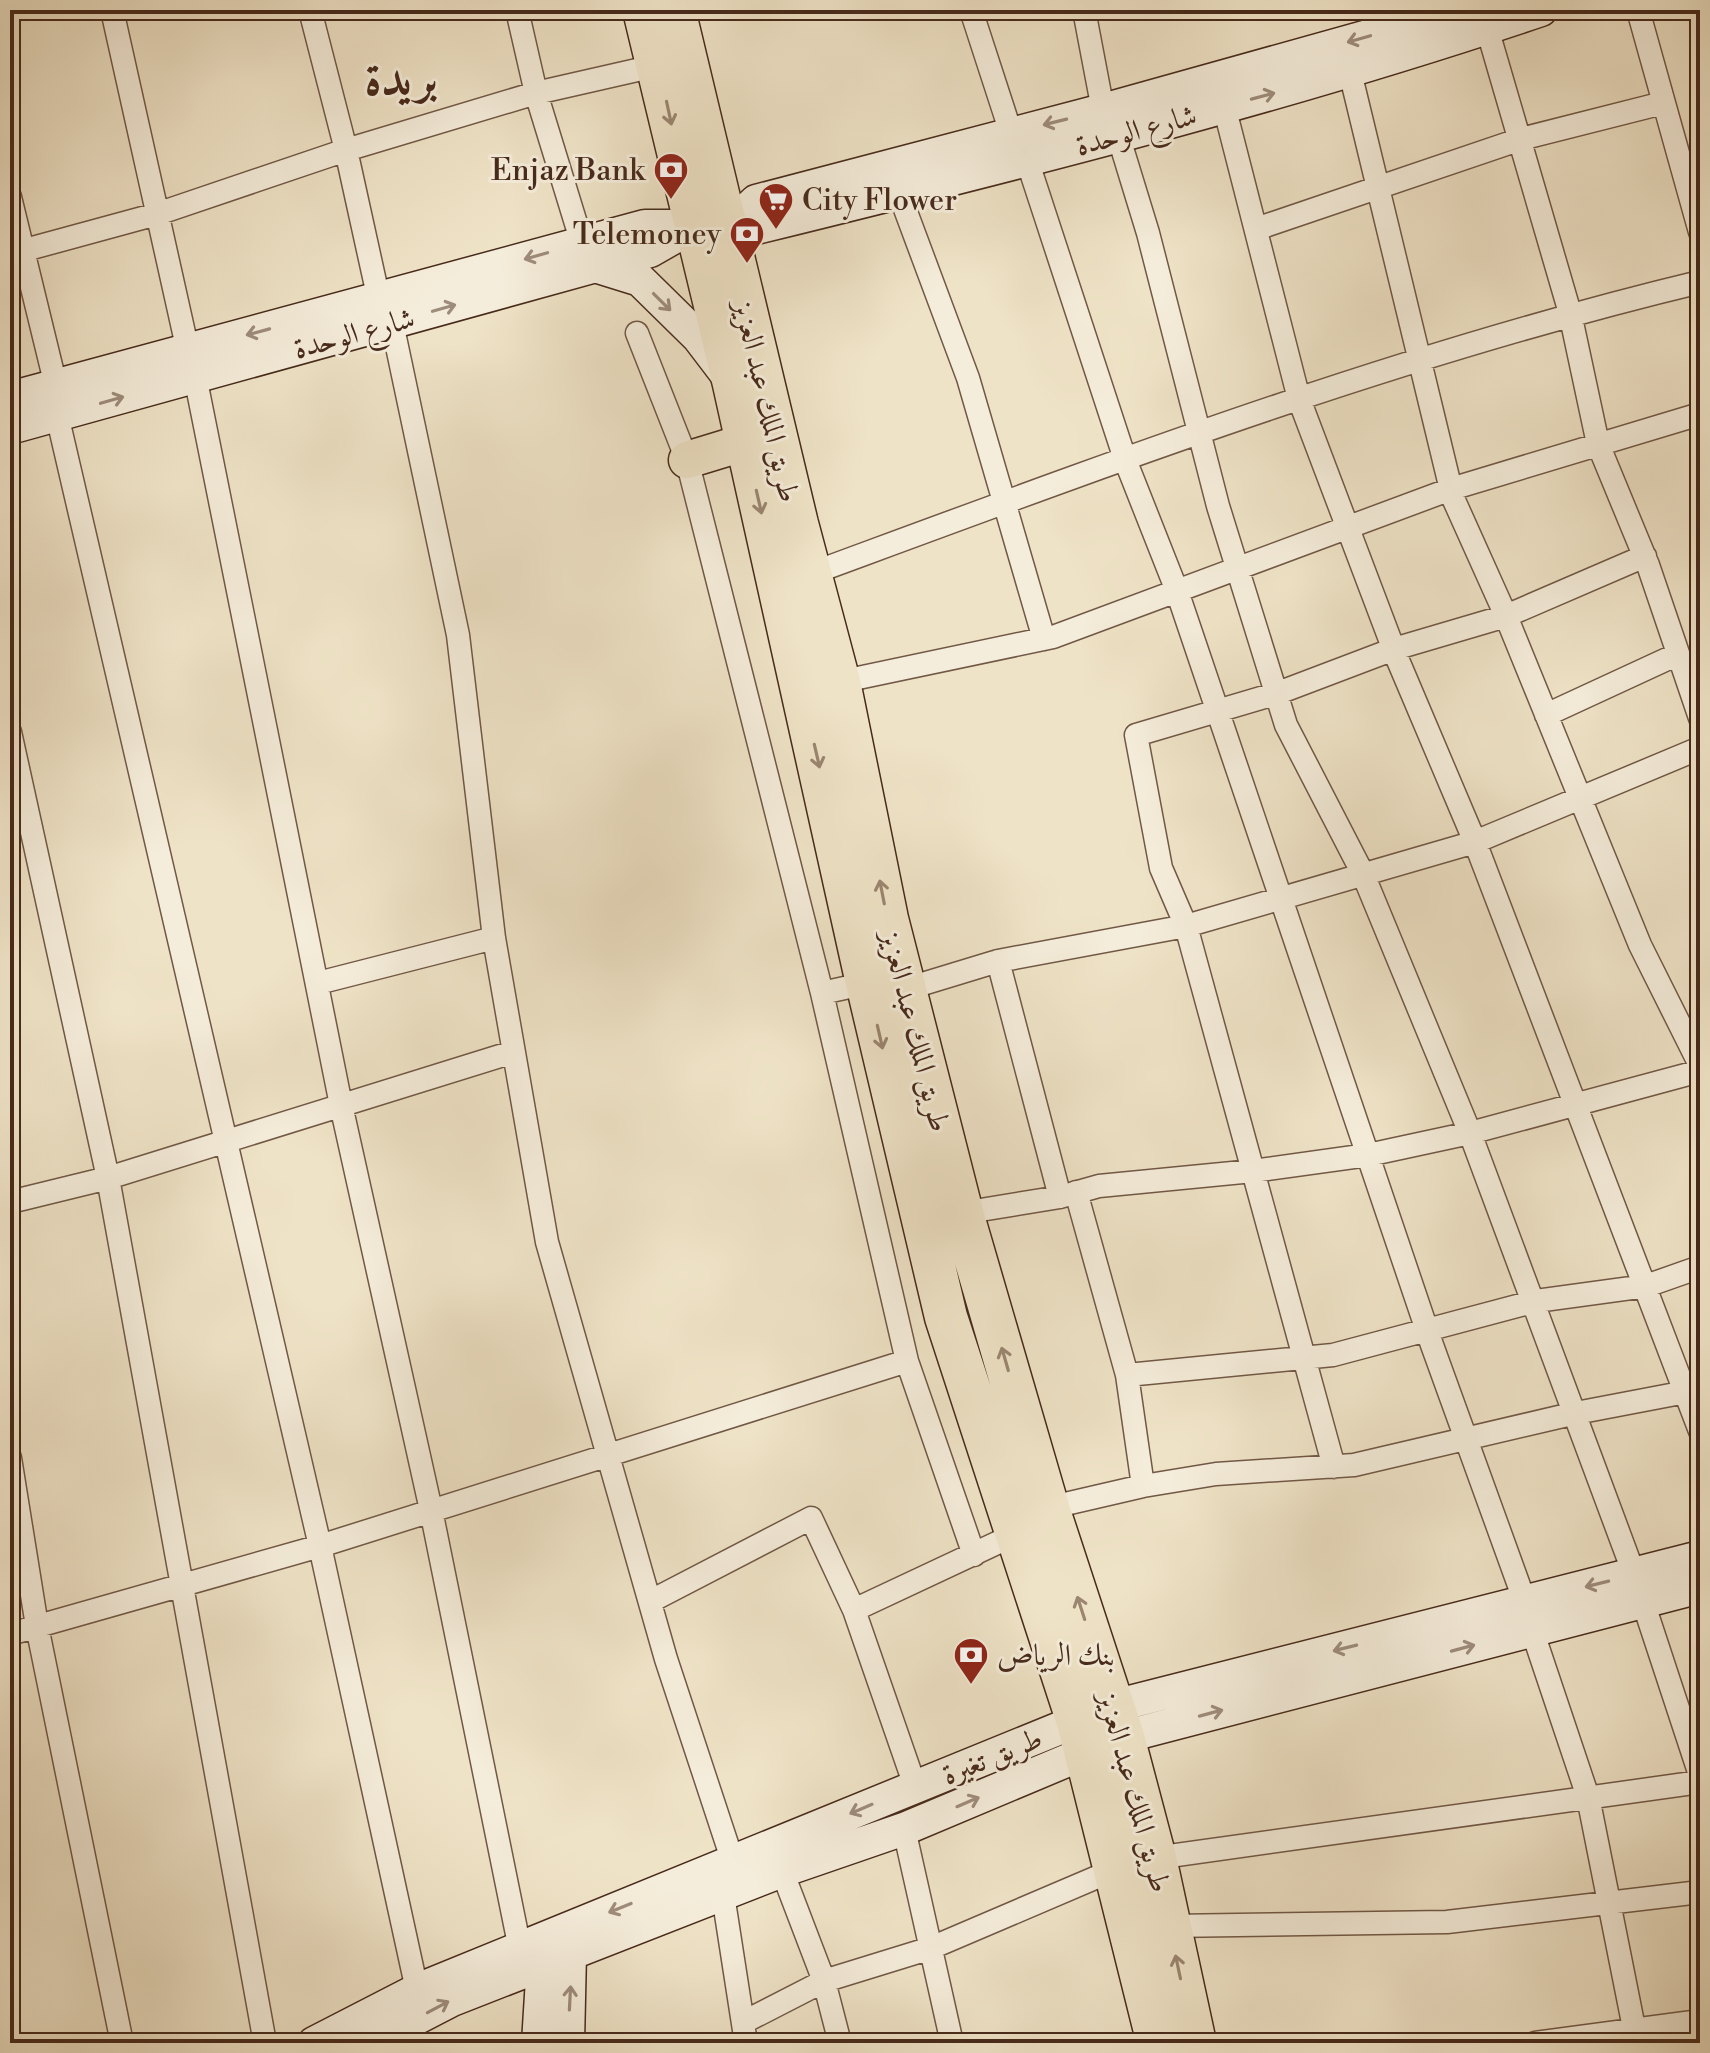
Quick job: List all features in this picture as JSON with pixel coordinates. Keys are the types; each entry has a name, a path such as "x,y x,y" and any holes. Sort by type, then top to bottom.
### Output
{"highway":[{"name":"طريق الملك عبد العزيز","path":"644,10 710,228 839,682 887,919 887,986 946,1317 1014,1535 1100,1729"},
{"name":"طريق الملك عبد العزيز","path":"674,10 746,442 887,986 962,1213 1048,1508 1135,1863 1158,2043"},
{"name":"طريق الملك عبد العزيز","path":"1135,1863 1169,1926 1195,2043"}],"main road":[{"path":"687,460 746,442"}],"street":[{"path":"112,10 192,364 341,1105 431,1510 568,2043"},
{"path":"310,10 385,312 458,635 494,938 547,1242 666,1659 733,1862"},
{"path":"517,10 536,93 589,255 640,280 698,337 734,384"},
{"path":"971,10 1125,459 1177,591 1588,1797 1612,1905 1635,2036"},
{"path":"1084,10 1111,123 1286,725 1363,874 1470,1133 1536,1301 1639,1588 1700,1775"},
{"name":"شارع الوحدة","path":"10,428 57,400 589,255 650,251 710,228 752,229 899,193 1019,147 1111,123 1224,106 1350,72 1474,19 1541,10"},
{"path":"1638,10 1700,232"},
{"path":"1111,123 1474,19 1521,139 1570,313 1598,444 1645,556 1700,718"},
{"path":"17,252 157,214 346,150 536,93 659,65"},
{"path":"962,1213 1068,1195 1099,1186 1253,1171 1368,1155 1470,1133 1700,1068 1640,945 1451,489 1350,72"},
{"path":"1256,229 1521,139 1663,103"},
{"path":"1224,106 1299,399 1351,529 1394,649 1475,842 1700,1431"},
{"path":"710,228 756,201 1019,147"},
{"path":"899,193 968,378 1044,639"},
{"path":"10,197 17,252 57,400 320,1546 417,1990"},
{"path":"810,574 1125,459 1418,359 1570,313 1700,282"},
{"path":"637,333 687,460 822,993 907,1361 974,1555"},
{"path":"10,398 57,400"},
{"path":"839,682 1044,639 1351,529 1451,489 1700,414"},
{"path":"1334,1467 1186,926 1161,868 1136,735 1278,693 1394,649 1506,616 1645,556"},
{"path":"1546,715 1678,654"},
{"path":"10,732 108,1178 265,2043"},
{"path":"822,993 887,986 998,961 1186,926 1280,900 1475,842 1700,748"},
{"path":"318,983 494,938"},
{"path":"998,961 1068,1195 1127,1375 1143,1486"},
{"path":"10,1202 108,1178 513,1052"},
{"path":"1127,1375 1333,1355 1536,1301 1646,1286 1700,1267"},
{"path":"10,1634 320,1546 907,1361"},
{"path":"1048,1508 1143,1486 1216,1474 1334,1467 1686,1392"},
{"path":"10,1458 37,1626 122,2043"},
{"path":"651,1601 811,1518 854,1610 915,1786"},
{"path":"854,1610 1014,1535"},
{"name":"طريق تغيرة","path":"369,2043 733,1862 915,1786 1100,1729 1639,1588 1700,1557"},
{"name":"طريق تغيرة","path":"1639,1588 1700,1587"},
{"name":"طريق تغيرة","path":"314,2043 417,1990 544,1955 723,1895 904,1829 1100,1729"},
{"path":"723,1895 745,2032 824,1981 931,1948 1135,1863 1700,1782"},
{"path":"904,1829 952,2043"},
{"path":"782,1871 824,1981 840,2043"},
{"path":"1169,1926 1447,1922 1612,1905 1700,1892"},
{"path":"538,2043 544,1955"},
{"path":"1535,2043 1635,2036 1700,2021"}],"place":[{"name":"Enjaz Bank","path":"671,201"},
{"name":"City Flower","path":"776,231"},
{"name":"Telemoney","path":"747,265"},
{"name":"بنك الرياض","path":"971,1686"}],"district":[{"name":"بريدة","path":"401,78"}]}
